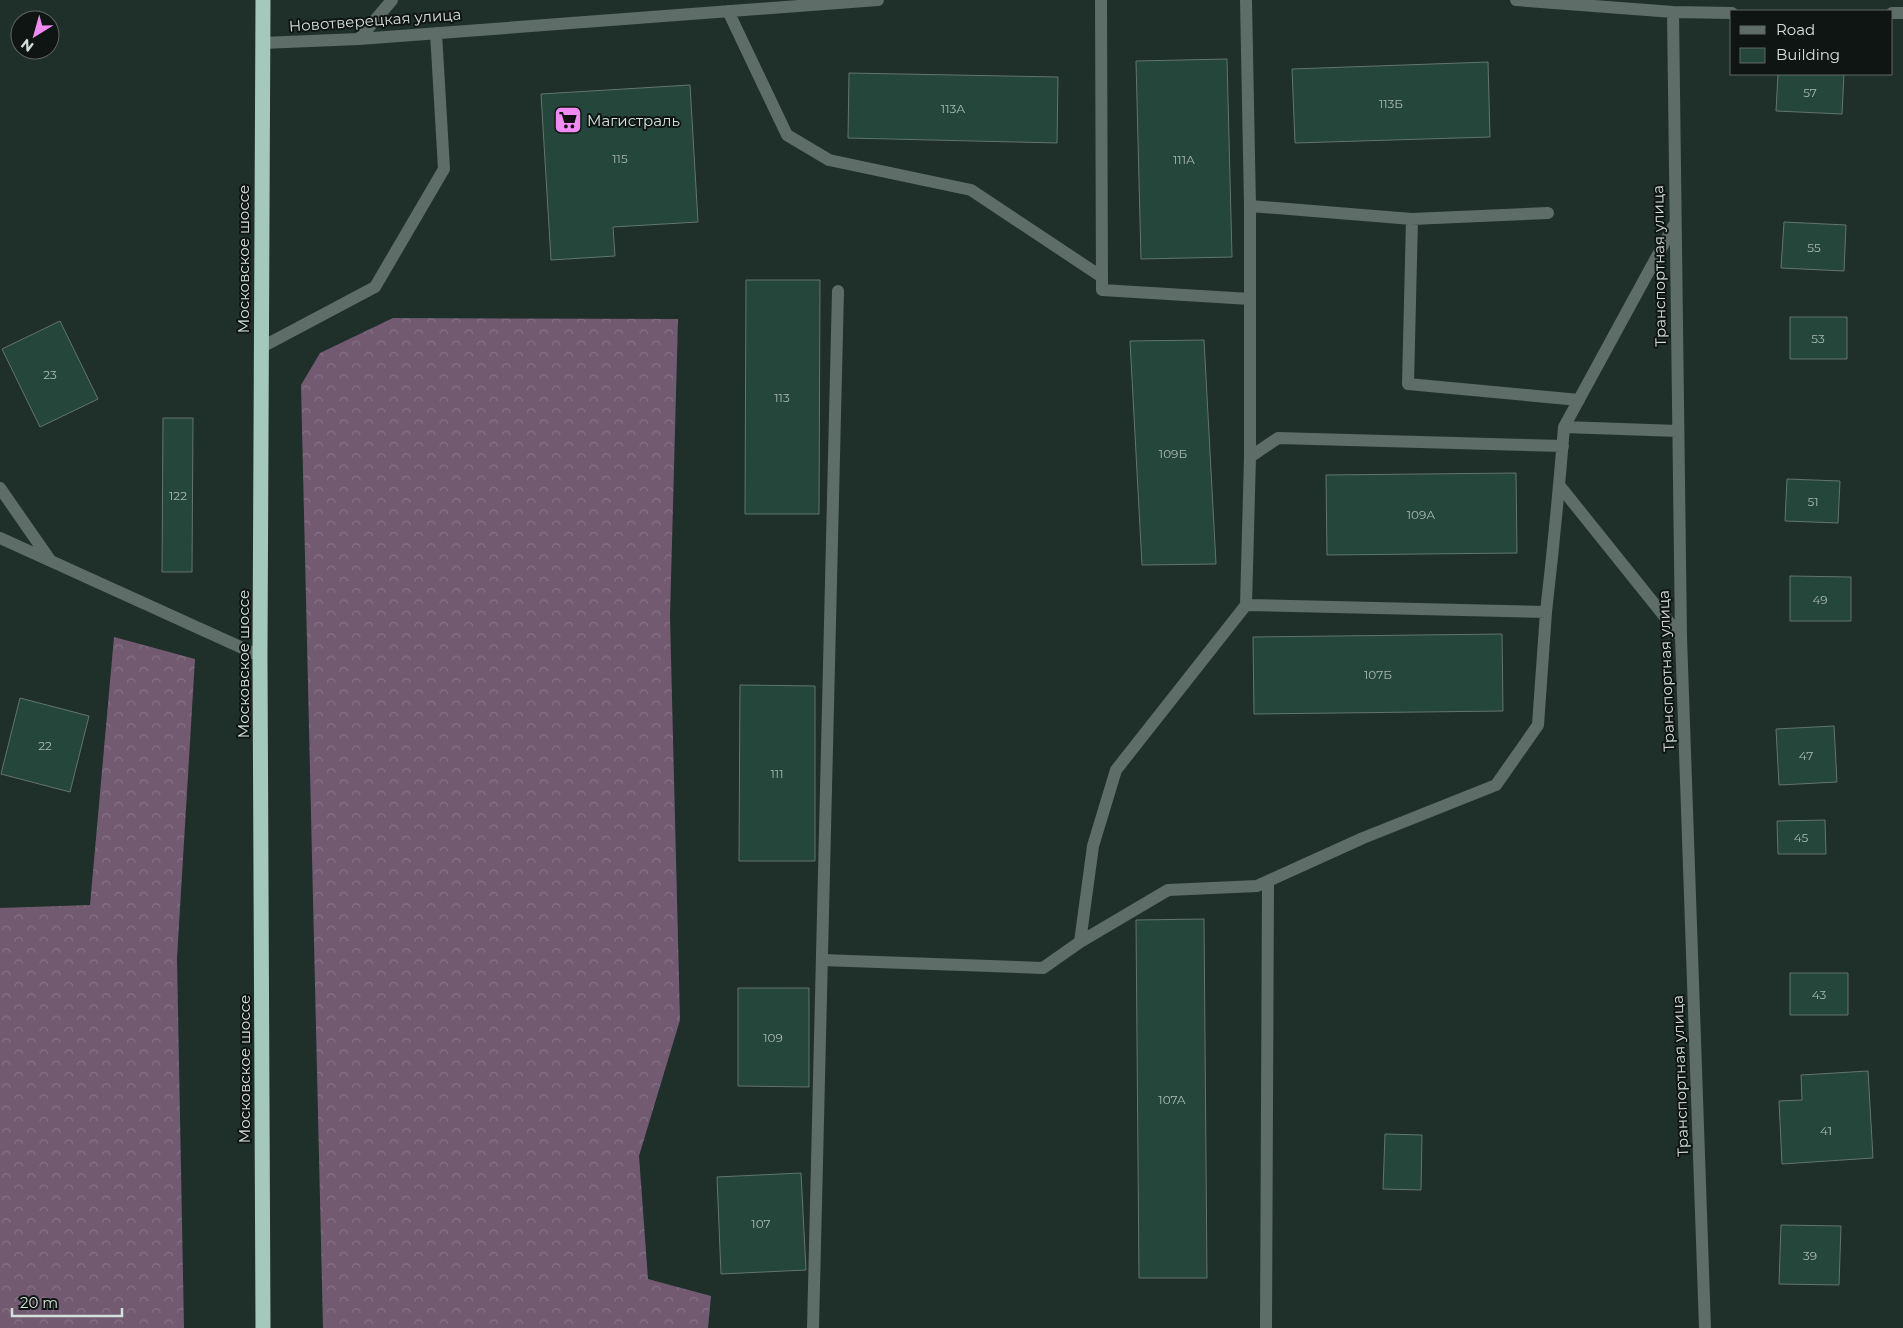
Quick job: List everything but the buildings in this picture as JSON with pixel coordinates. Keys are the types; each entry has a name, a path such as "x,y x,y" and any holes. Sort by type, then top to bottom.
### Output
{"highway":[{"name":"Московское шоссе","path":"263,0 260,348 263,1328"}],"street":[{"path":"359,39 392,0"},
{"name":"Новотверецкая улица","path":"262,43 359,39 878,0"},
{"path":"1102,0 1102,290 1250,299"},
{"path":"1080,942 1093,846 1116,770 1246,605 1250,457 1250,206 1246,0"},
{"path":"1516,0 1673,12 1730,13"},
{"path":"728,11 787,135 829,160 971,190 1102,277"},
{"name":"Транспортная улица","path":"1673,12 1680,637 1705,1328"},
{"path":"260,348 375,287 444,169 436,33"},
{"path":"1250,206 1412,218 1548,213"},
{"path":"1412,218 1408,384 1579,400"},
{"path":"822,960 1043,968 1080,942 1168,890 1257,886 1363,838 1496,785 1538,725 1546,612 1564,427 1675,224"},
{"path":"813,1328 838,291"},
{"path":"1564,427 1678,431"},
{"path":"1250,457 1278,438 1563,446"},
{"path":"1559,485 1680,637"},
{"path":"0,488 50,560"},
{"path":"0,538 260,656"},
{"path":"1246,605 1546,612"},
{"path":"1266,1328 1268,882"}],"green space":[{"path":"393,318 678,319 670,617 680,1020 639,1156 648,1279 711,1296 708,1328 323,1328 301,385 320,353"},
{"path":"114,637 195,659 177,958 184,1328 0,1328 0,908 90,905"}],"place":[{"name":"Магистраль","path":"568,120"}]}
